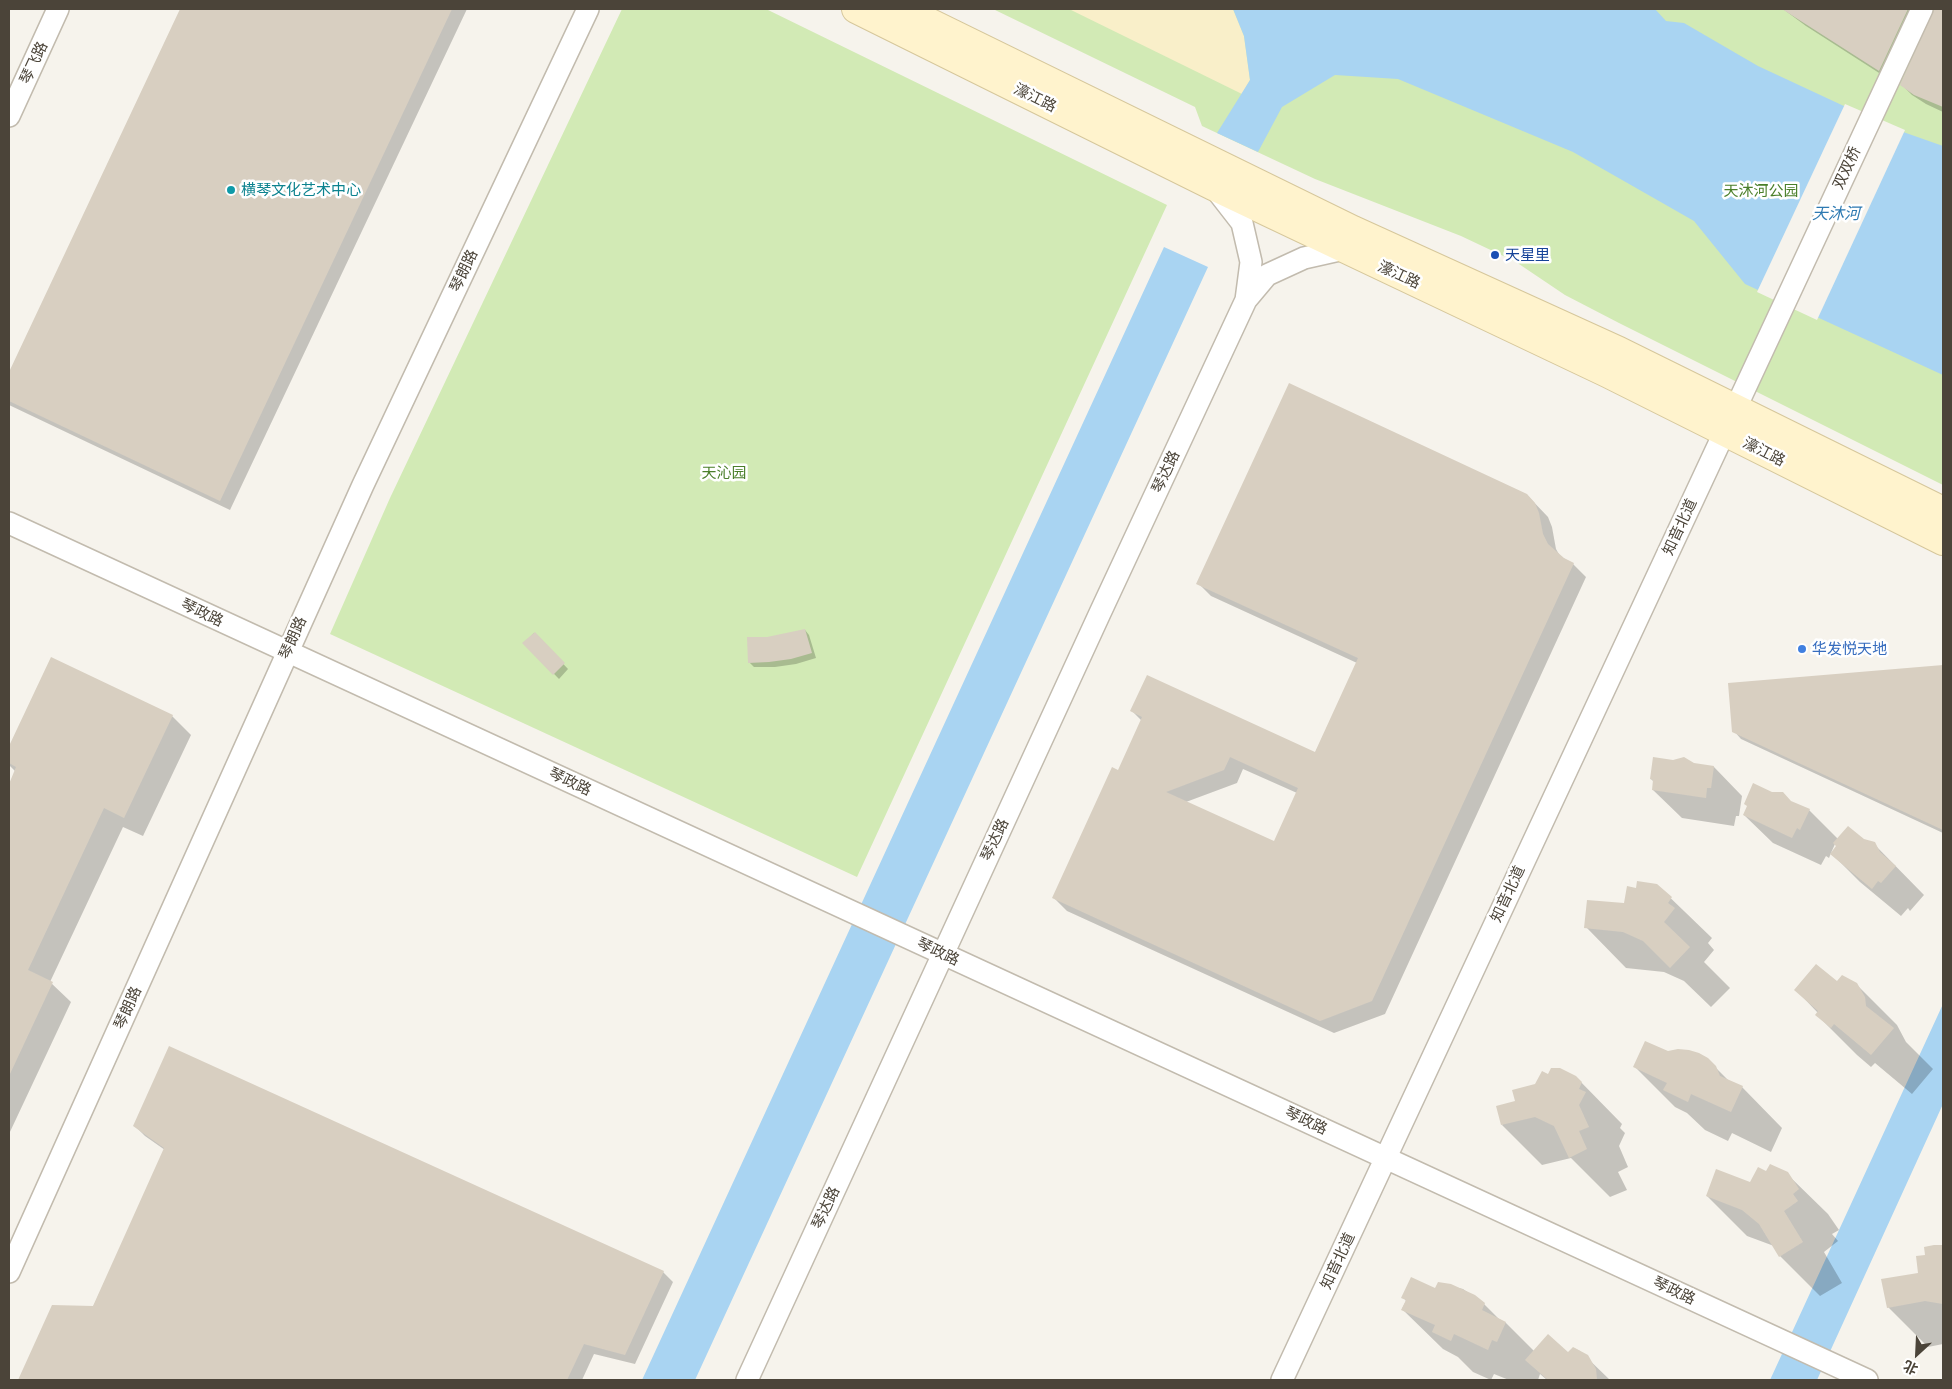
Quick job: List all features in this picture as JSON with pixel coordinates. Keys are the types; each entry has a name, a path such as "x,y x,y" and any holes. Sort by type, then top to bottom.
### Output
{"main road":[{"name":"濠江路","path":"856,9 1213,186 1598,369 1730,420 1943,511"},
{"name":"濠江路","path":"902,9 1353,230 1619,351 1730,420 1943,541"}],"street":[{"name":"琴飞路","path":"9,116 58,9"},
{"name":"琴朗路","path":"9,1272 362,485 588,9"},
{"name":"双双桥","path":"1730,420 1922,9"},
{"path":"1213,186 1242,223 1251,262 1246,300"},
{"path":"1246,300 1267,276 1304,258 1344,249"},
{"name":"琴达路","path":"747,1380 1246,300"},
{"name":"知音北道","path":"1282,1380 1730,420"},
{"name":"琴政路","path":"9,523 1867,1380"}],"green space":[{"name":"天沁园","path":"622,9 766,9 1167,205 857,877 330,634 390,498"},
{"name":"天沐河公园","path":"993,9 1943,9 1943,485 1565,295 1516,262 1461,236 1315,179 1202,126 1195,107"}],"sand":[{"path":"1069,9 1233,9 1244,36 1250,80 1242,94"}],"water":[{"name":"天沐河","path":"1233,9 1655,9 1666,21 1684,23 1758,66 1889,127 1943,146 1943,375 1745,284 1694,221 1573,152 1398,79 1335,75 1282,107 1258,152 1217,133 1250,80 1244,36"},
{"path":"1164,247 1208,267 695,1380 642,1380"},
{"path":"1943,1004 1943,1104 1817,1380 1770,1380"}],"pier":[{"path":"1845,104 1905,130 1817,320 1757,292"}],"building":[{"name":"横琴文化艺术中心","path":"180,9 452,9 220,501 9,401 9,372"},
{"path":"1782,9 1908,9 1879,71"},
{"path":"1934,9 1943,9 1943,107 1914,95 1900,85"},
{"path":"1289,383 1527,494 1535,503 1543,534 1548,544 1564,558 1574,563 1372,1001 1320,1021 1052,898 1112,767 1118,770 1142,717 1130,711 1147,675 1315,752 1358,658 1196,584","holes":["1230,757 1298,788 1274,841 1166,792 1224,770"]},
{"path":"805,629 812,653 791,659 748,663 747,637 767,637"},
{"path":"535,632 565,663 553,675 522,643"},
{"path":"51,657 173,715 124,818 104,808 28,970 53,982 9,1076 9,784 16,767 9,763 9,746"},
{"path":"1943,665 1943,830 1732,732 1728,683"},
{"path":"1653,757 1673,760 1684,757 1694,763 1714,766 1711,788 1707,788 1706,798 1652,790 1653,780 1650,779"},
{"path":"1753,783 1772,792 1783,792 1791,801 1810,809 1800,830 1797,828 1792,838 1743,815 1747,806 1744,804"},
{"path":"1848,826 1864,839 1875,842 1880,852 1896,866 1881,883 1878,881 1872,889 1830,854 1836,846 1833,843"},
{"path":"1637,881 1657,884 1672,897 1668,903 1675,908 1664,922 1690,947 1670,968 1643,941 1623,932 1584,928 1587,900 1624,903 1627,886 1636,888"},
{"path":"1816,964 1837,981 1842,975 1857,983 1865,997 1866,1006 1894,1028 1871,1055 1834,1024 1831,1028 1815,1015 1818,1011 1794,990"},
{"path":"1645,1041 1668,1051 1678,1049 1699,1053 1716,1066 1720,1076 1743,1086 1731,1112 1691,1094 1688,1102 1663,1090 1667,1083 1633,1067"},
{"path":"169,1046 664,1271 625,1355 584,1344 567,1380 18,1380 52,1305 93,1306 164,1148 133,1126"},
{"path":"1551,1068 1560,1068 1576,1076 1582,1082 1579,1089 1586,1092 1579,1105 1589,1127 1579,1131 1587,1149 1569,1158 1554,1126 1535,1117 1501,1125 1496,1106 1515,1101 1512,1090 1535,1084 1542,1071 1548,1074"},
{"path":"1770,1164 1788,1172 1799,1189 1793,1194 1798,1201 1784,1211 1803,1242 1779,1257 1759,1224 1742,1210 1706,1196 1716,1169 1750,1182 1758,1167 1766,1171"},
{"path":"1943,1245 1943,1304 1925,1301 1887,1308 1881,1279 1918,1273 1916,1256 1925,1255 1924,1247"},
{"path":"1411,1277 1435,1288 1438,1282 1451,1284 1475,1295 1485,1303 1482,1310 1506,1322 1497,1342 1492,1340 1488,1350 1454,1334 1451,1341 1432,1332 1435,1325 1401,1310 1406,1300 1401,1298"},
{"path":"1548,1334 1568,1352 1573,1347 1588,1355 1596,1369 1597,1380 1548,1380 1525,1360"}],"place":[{"name":"横琴文化艺术中心","path":"231,190"},
{"name":"天星里","path":"1495,255"},
{"name":"华发悦天地","path":"1802,649"}]}
